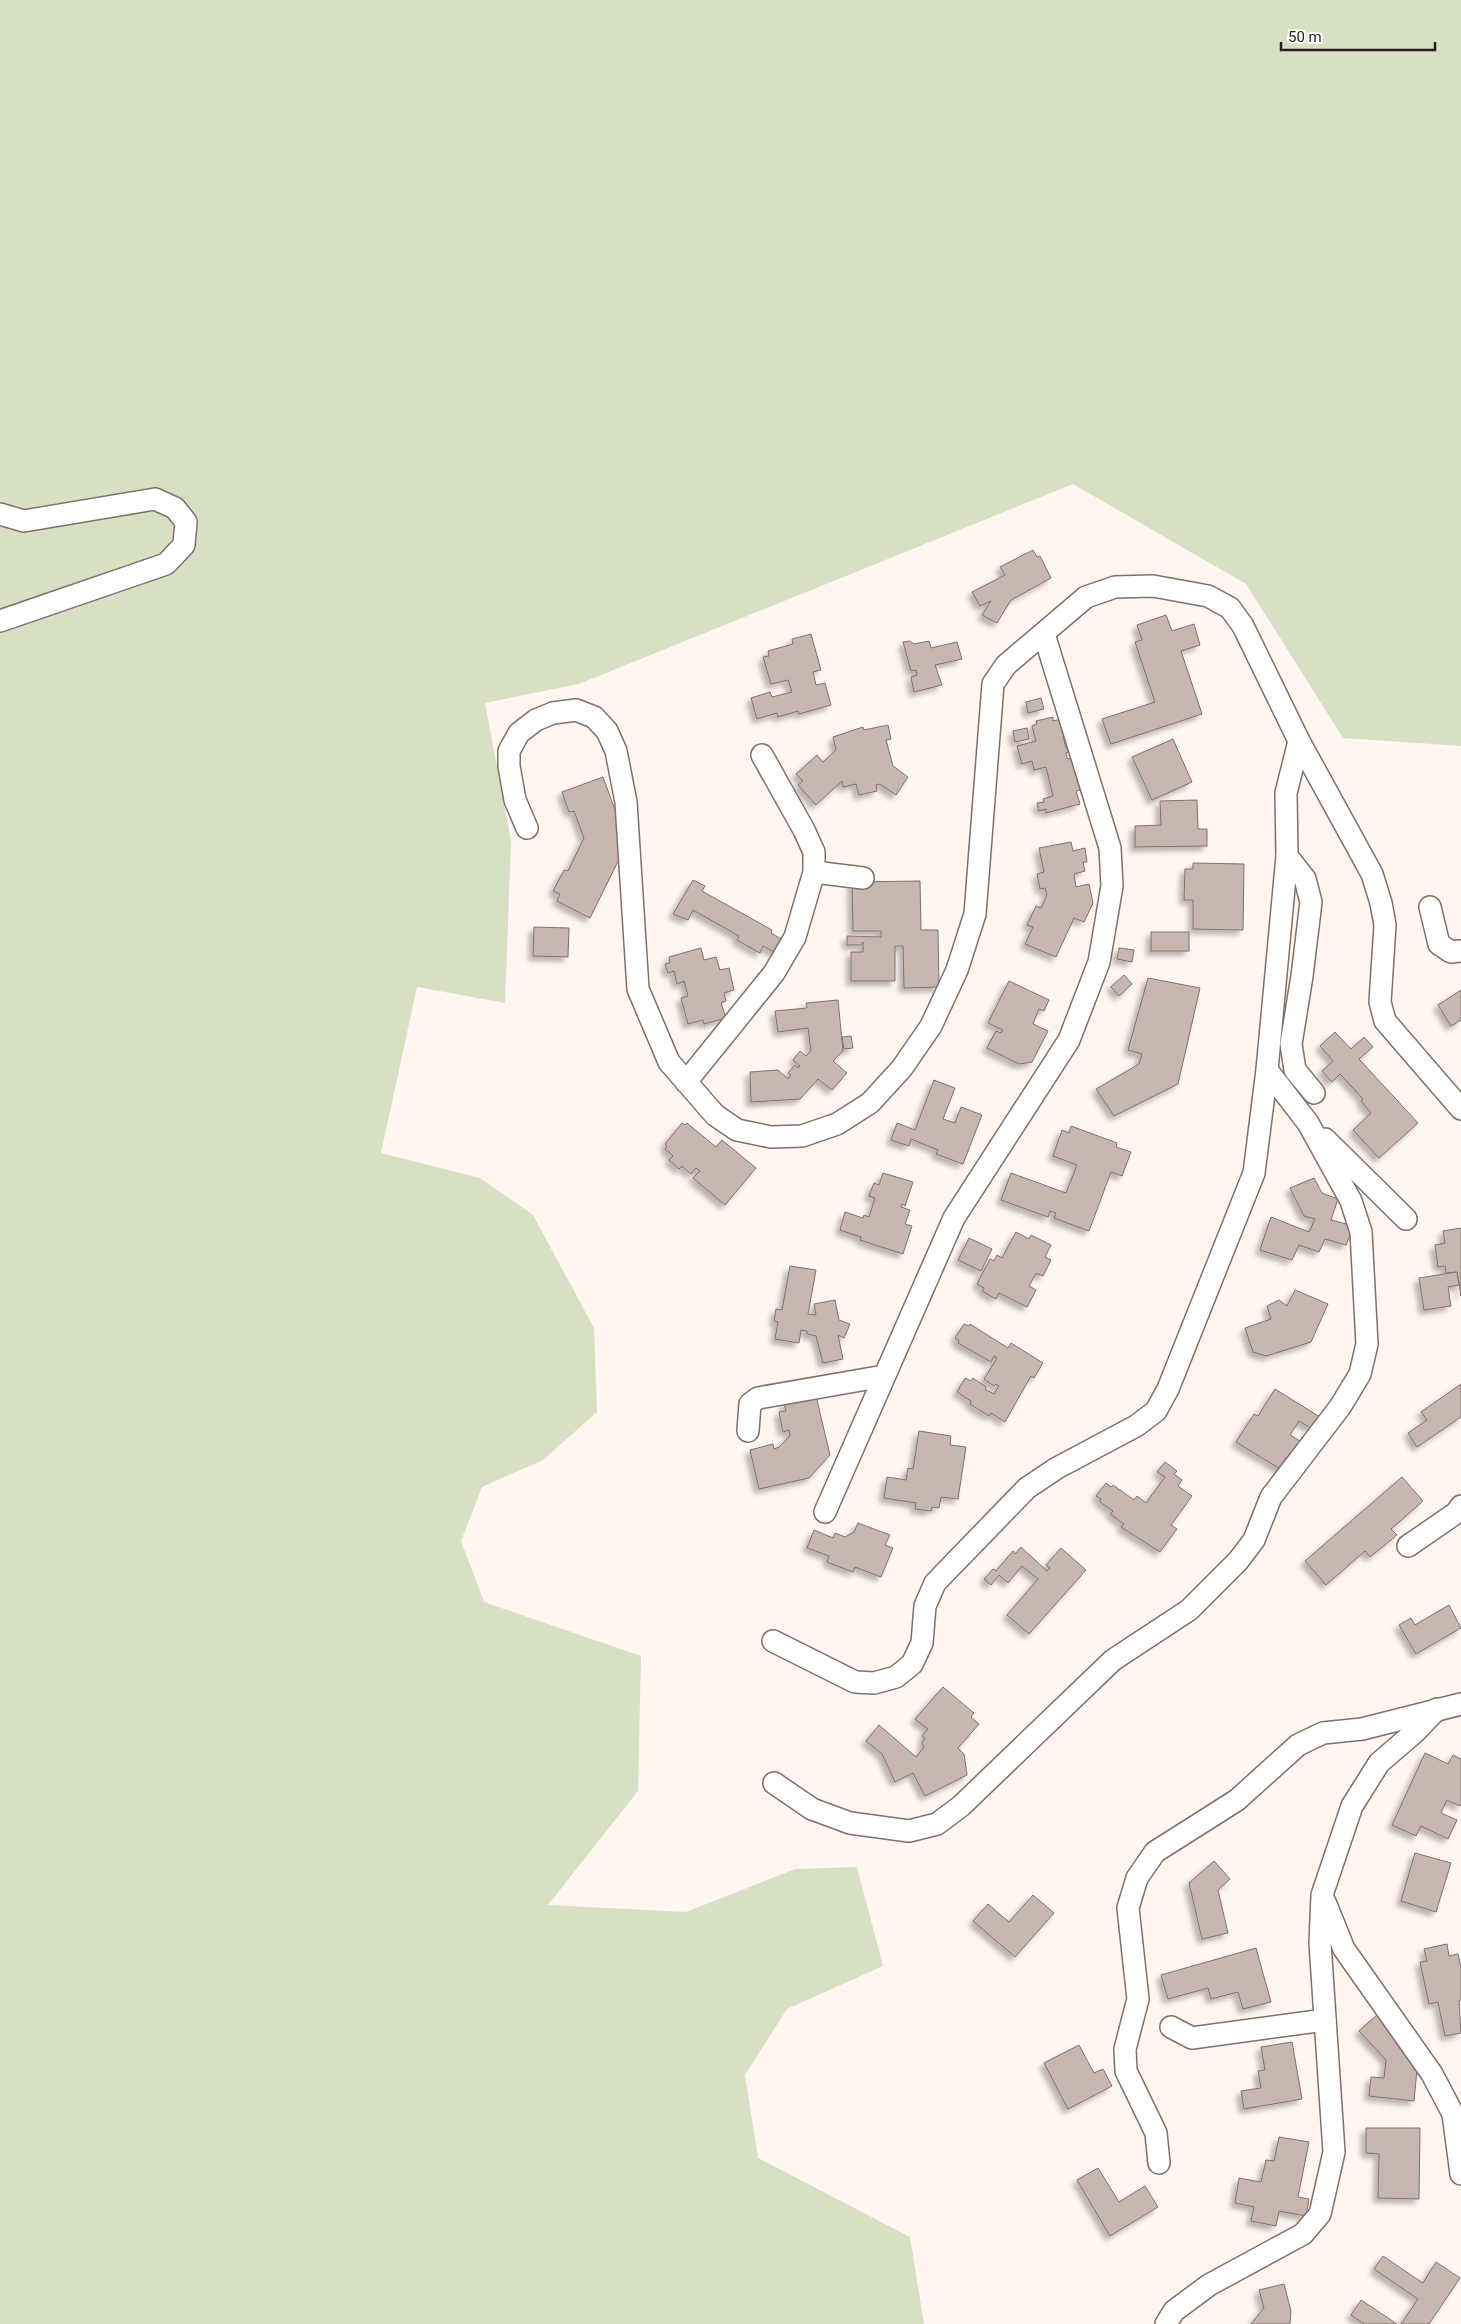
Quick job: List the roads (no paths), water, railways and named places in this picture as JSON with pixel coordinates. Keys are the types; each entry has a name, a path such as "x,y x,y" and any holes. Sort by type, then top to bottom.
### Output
{"street":[{"path":"0,514 24,520 155,499 175,508 186,522 184,545 166,564 0,621"},
{"path":"527,828 515,800 509,766 509,751 519,733 536,720 553,713 576,710 594,717 607,731 616,751 626,802 638,989 669,1062 715,1115 737,1130 771,1137 802,1136 838,1124 870,1103 902,1068 932,1026 957,970 975,914 993,684 1006,665 1086,597 1115,586 1153,586 1208,596 1230,608 1243,626 1299,741 1372,874 1385,924 1380,1002 1385,1021 1461,1109"},
{"path":"825,1512 954,1218 1069,1040 1099,962 1112,886 1110,848 1044,634"},
{"path":"773,1641 856,1682 874,1683 896,1677 912,1664 922,1643 925,1606 935,1583 1020,1495 1057,1468 1136,1426 1156,1411 1168,1389 1254,1173 1267,1070 1288,856 1286,793 1299,741"},
{"path":"686,1082 774,973 795,937 814,872 814,852 804,830 762,755"},
{"path":"1288,856 1305,879 1311,902 1291,1044 1295,1070 1314,1093"},
{"path":"814,872 863,878"},
{"path":"1430,907 1439,944 1451,952 1461,951"},
{"path":"1267,1070 1308,1123 1406,1219"},
{"path":"774,1783 812,1809 850,1823 910,1831 937,1824 960,1806 1113,1660 1189,1610 1238,1561 1254,1540 1271,1497 1340,1407 1360,1374 1367,1344 1361,1232 1351,1201 1308,1123"},
{"path":"748,1431 750,1404 758,1398 884,1376"},
{"path":"1408,1546 1456,1513 1461,1506"},
{"path":"1159,2163 1156,2133 1126,2071 1125,2049 1138,1999 1128,1908 1136,1878 1155,1852 1237,1800 1298,1745 1323,1733 1362,1728 1461,1704"},
{"path":"1166,2324 1174,2311 1209,2285 1302,2234 1320,2214 1334,2152 1320,1943 1322,1895 1352,1806 1379,1763 1416,1732 1437,1709"},
{"path":"1322,1895 1344,1949 1432,2074 1453,2114 1461,2174"},
{"path":"1171,2027 1192,2038 1325,2020"}]}
